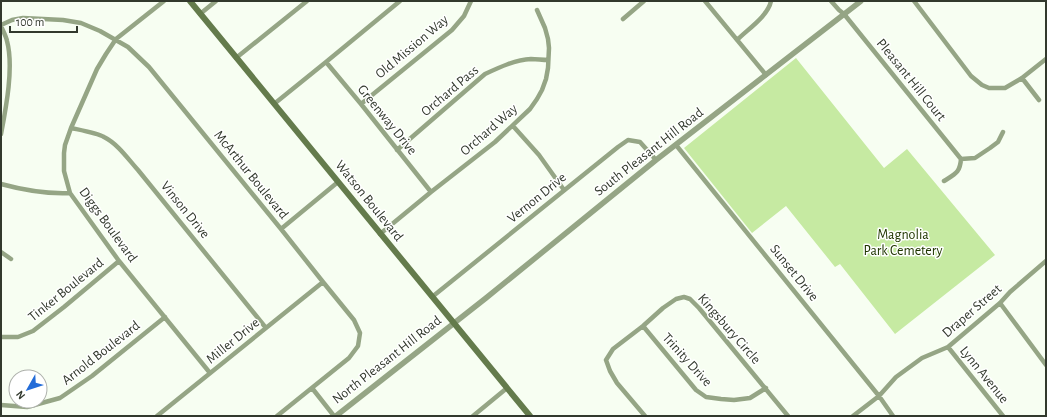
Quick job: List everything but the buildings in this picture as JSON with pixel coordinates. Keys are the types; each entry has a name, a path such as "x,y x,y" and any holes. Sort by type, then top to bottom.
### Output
{"main road":[{"name":"Watson Boulevard","path":"190,1 530,416"}],"street":[{"path":"200,14 216,1"},
{"path":"236,58 307,1"},
{"path":"274,104 400,1"},
{"name":"Old Mission Way","path":"361,104 452,30 464,16 471,1"},
{"path":"623,19 644,1"},
{"path":"705,1 766,75"},
{"path":"737,40 764,15 771,1"},
{"name":"Pleasant Hill Court","path":"831,1 844,14 961,159"},
{"name":"South Pleasant Hill Road","path":"454,323 656,160 860,1"},
{"path":"914,1 971,76 982,85 989,88 1005,88 1022,78 1046,58"},
{"name":"Diggs Boulevard","path":"161,2 116,39 106,54 71,128 65,145 64,171 70,193 119,261 210,373"},
{"name":"Orchard Way","path":"380,234 495,142 530,109 542,90 548,68 548,39 537,10"},
{"name":"McArthur Boulevard","path":"1,26 12,20 23,18 63,20 81,23 116,39 128,47 149,67 354,320 360,333 358,346 349,358 277,416"},
{"path":"1,26 7,40 10,56 5,114 1,134"},
{"name":"Orchard Pass","path":"397,150 485,74 514,62 531,59 548,60"},
{"name":"Greenway Drive","path":"326,62 431,192"},
{"path":"1022,78 1039,100"},
{"path":"513,126 539,155 564,190"},
{"name":"Vinson Drive","path":"71,128 104,137 124,154 266,328"},
{"path":"944,181 956,174 960,168 961,159 975,158 998,142 1002,132"},
{"name":"Vernon Drive","path":"432,297 628,140 640,142 656,160"},
{"name":"Sunset Drive","path":"676,145 894,416"},
{"path":"281,229 338,182"},
{"path":"1,184 52,194 70,193"},
{"path":"1,252 11,259"},
{"name":"Tinker Boulevard","path":"1,337 18,337 33,331 119,261"},
{"name":"Draper Street","path":"853,416 878,396 896,377 922,358 948,347 1000,303 1010,292 1046,261"},
{"name":"Miller Drive","path":"157,416 323,282"},
{"name":"Kingsbury Circle","path":"645,416 617,383 606,360 613,349 643,326 663,308 676,299 684,297 690,299 699,308 788,416"},
{"path":"1000,303 1046,365"},
{"name":"Arnold Boulevard","path":"1,405 27,407 60,398 92,376 165,317"},
{"name":"North Pleasant Hill Road","path":"335,416 454,323"},
{"name":"Trinity Drive","path":"643,326 696,390 706,397 721,400 750,398 766,388"},
{"name":"Lynn Avenue","path":"948,347 1003,416"},
{"path":"312,388 335,416"},
{"path":"473,416 507,388"}],"green space":[{"name":"Magnolia Park Cemetery","path":"796,58 884,168 907,149 995,255 895,334 840,264 835,267 786,206 752,233 684,148"}]}
